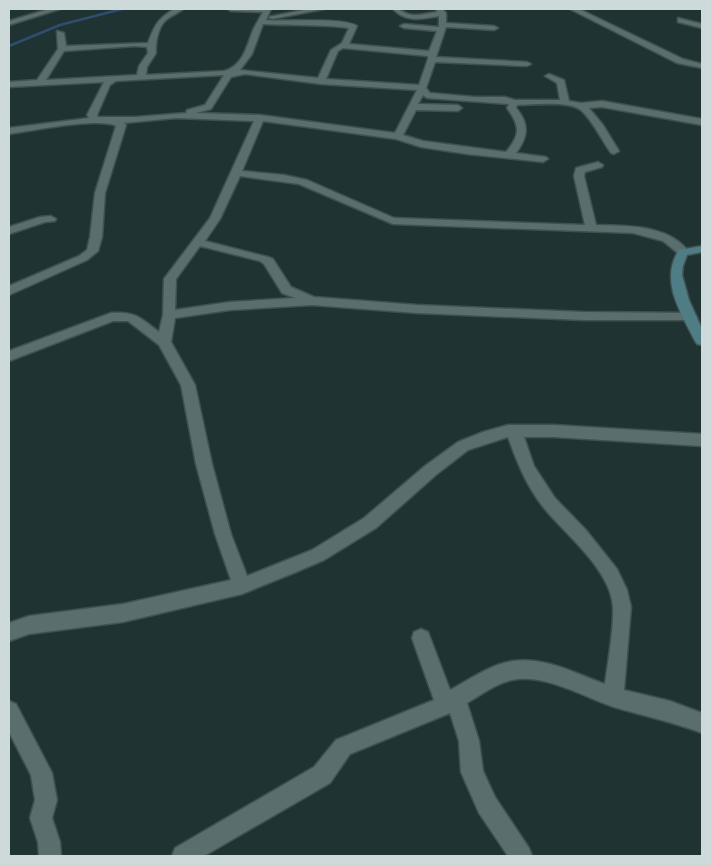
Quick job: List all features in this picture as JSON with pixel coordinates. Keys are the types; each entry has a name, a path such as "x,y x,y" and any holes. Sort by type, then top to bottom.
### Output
{"street":[{"path":"9,23 56,9"},
{"path":"141,77 143,66 149,60 158,26 163,19 179,9"},
{"path":"9,131 95,120 135,120 176,115 208,107 229,73 243,62 254,43 261,22 268,9 231,9"},
{"path":"261,22 276,16 320,9"},
{"path":"398,136 422,88 443,27 440,11 413,17 404,16 400,9"},
{"path":"574,9 680,61 702,66"},
{"path":"697,9 702,10"},
{"path":"681,20 702,26"},
{"path":"261,22 349,24 354,27 349,37 336,50 321,81"},
{"path":"404,26 494,28"},
{"path":"40,82 62,49 60,33"},
{"path":"349,37 359,39"},
{"path":"376,40 391,42"},
{"path":"62,49 135,44 152,45"},
{"path":"341,46 527,64"},
{"path":"9,84 245,72 321,81 422,88"},
{"path":"550,76 561,82 565,102"},
{"path":"95,120 92,115 106,84 115,78"},
{"path":"422,88 427,95 475,100 506,100 514,103 565,102 581,106 602,104 702,122"},
{"path":"509,156 522,136 522,126 512,108 514,103"},
{"path":"581,106 600,127 614,151"},
{"path":"413,107 458,108"},
{"path":"176,115 260,118 398,136 421,144 543,159"},
{"path":"164,342 169,315 170,279 215,219 260,118"},
{"path":"9,291 83,258 92,252 96,237 100,193 121,125 110,119"},
{"path":"591,228 579,176 580,170 583,168 598,165"},
{"path":"236,173 303,182 393,221 633,230 655,235 673,242 683,252"},
{"path":"9,231 44,219 51,219"},
{"path":"197,242 264,258 270,262 286,290 312,301"},
{"path":"683,252 702,249"},
{"path":"683,252 676,274 680,290 702,341"},
{"path":"169,315 230,306 312,301 417,309 582,316 691,317"},
{"path":"9,356 111,317 127,316 133,318 164,342 188,385 204,464 218,516 242,586"},
{"path":"514,431 527,468 549,503 580,535 611,575 618,590 622,607 614,696"},
{"path":"9,632 29,625 123,613 242,586 318,555 370,522 431,470 463,446 482,438 514,431 554,431 702,440"},
{"path":"421,638 469,741 472,772 487,805 521,856"},
{"path":"183,856 322,775 343,747 451,701 510,670 534,670 614,696 688,717 702,723"},
{"path":"9,712 41,773 46,800 40,818 49,842 50,856"}],"waterway":[{"path":"9,46 60,25 122,9"}]}
